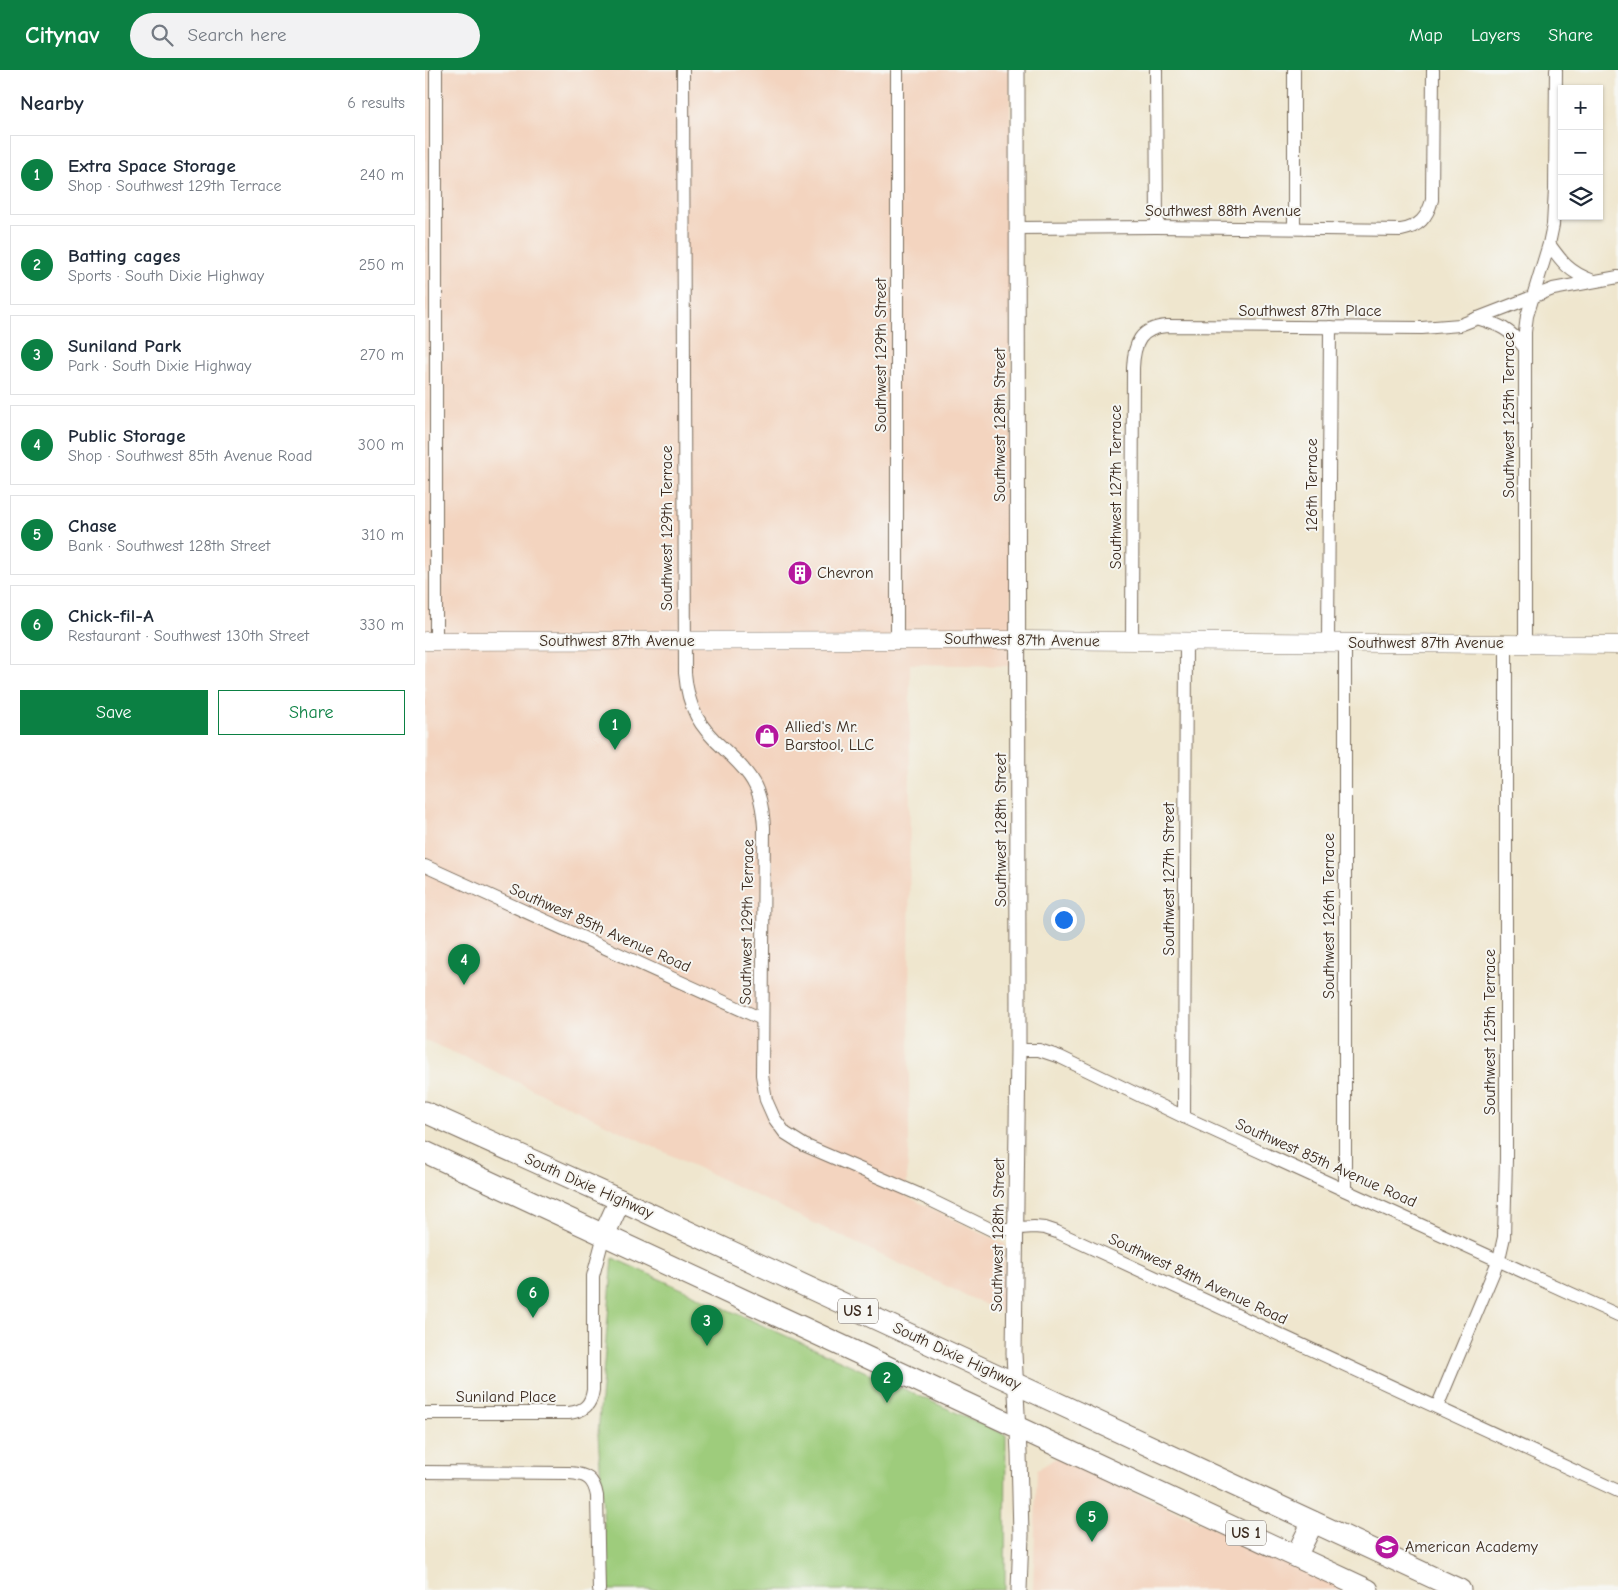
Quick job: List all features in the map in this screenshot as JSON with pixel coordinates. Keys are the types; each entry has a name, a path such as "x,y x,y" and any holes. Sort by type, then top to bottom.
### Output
{"highway":[{"name":"South Dixie Highway","path":"425,1112 620,1200 1461,1590"},
{"name":"US 1","path":"425,1152 1368,1590"},
{"path":"604,1235 620,1200"},
{"path":"1296,1556 1313,1522"}],"main road":[{"name":"Southwest 87th Avenue","path":"430,641 1019,640 1618,645"}],"street":[{"path":"430,641 436,70"},
{"name":"Southwest 129th Terrace","path":"683,70 683,641 685,680 692,708 707,733 747,772 754,783 761,804 764,827 762,1075 770,1109"},
{"name":"Southwest 129th Street","path":"897,70 897,640"},
{"name":"Southwest 128th Street","path":"1017,70 1019,640 1015,1384 1021,1535 1019,1590"},
{"path":"1157,70 1157,227"},
{"path":"1294,70 1294,228"},
{"name":"Southwest 88th Avenue","path":"1017,228 1157,227 1401,230 1416,226 1425,218 1433,193 1433,70"},
{"name":"Southwest 125th Terrace","path":"1525,643 1524,348 1526,324 1553,225 1556,70"},
{"path":"1549,244 1571,271 1593,281"},
{"name":"Southwest 87th Place","path":"1142,334 1167,326 1433,328 1460,324 1553,289 1618,277"},
{"path":"1477,318 1505,328 1513,334 1524,348"},
{"name":"126th Terrace","path":"1330,327 1337,642"},
{"name":"Southwest 127th Terrace","path":"1132,642 1133,368 1134,352 1142,334"},
{"name":"Southwest 127th Street","path":"1184,1117 1186,642"},
{"name":"Southwest 126th Terrace","path":"1337,642 1345,1190"},
{"name":"Southwest 125th Terrace","path":"1437,1407 1499,1259 1504,1237 1506,643"},
{"name":"Southwest 85th Avenue Road","path":"425,866 762,1019"},
{"name":"Southwest 85th Avenue Road","path":"1018,1050 1039,1050 1060,1057 1184,1117 1499,1259 1618,1315"},
{"name":"Southwest 84th Avenue Road","path":"770,1109 785,1133 816,1152 918,1194 992,1230 1040,1228 1057,1232 1618,1491"},
{"name":"Suniland Place","path":"425,1413 569,1413 586,1407 591,1399 593,1390 593,1276 604,1235"},
{"path":"425,1472 569,1473 581,1474 593,1482 597,1496 599,1590"}],"shaded area":[{"path":"425,70 1010,70 1011,666 910,664 909,1141 906,1196 1005,1244 1003,1313 471,1060 425,1040"},
{"path":"1056,1458 1292,1563 1347,1590 1033,1590 1037,1470"}],"green space":[{"path":"613,1258 1006,1435 1005,1590 608,1590 598,1434"}],"place":[{"name":"Chevron","path":"800,573"},
{"name":"Allied's Mr. Barstool, LLC","path":"767,736"},
{"name":"Extra Space Storage","path":"615,750"},
{"name":"Public Storage","path":"464,985"},
{"name":"Chick-fil-A","path":"533,1318"},
{"name":"Suniland Park","path":"707,1346"},
{"name":"Batting cages","path":"887,1403"},
{"name":"Chase","path":"1092,1542"},
{"name":"American Academy","path":"1387,1547"}]}
